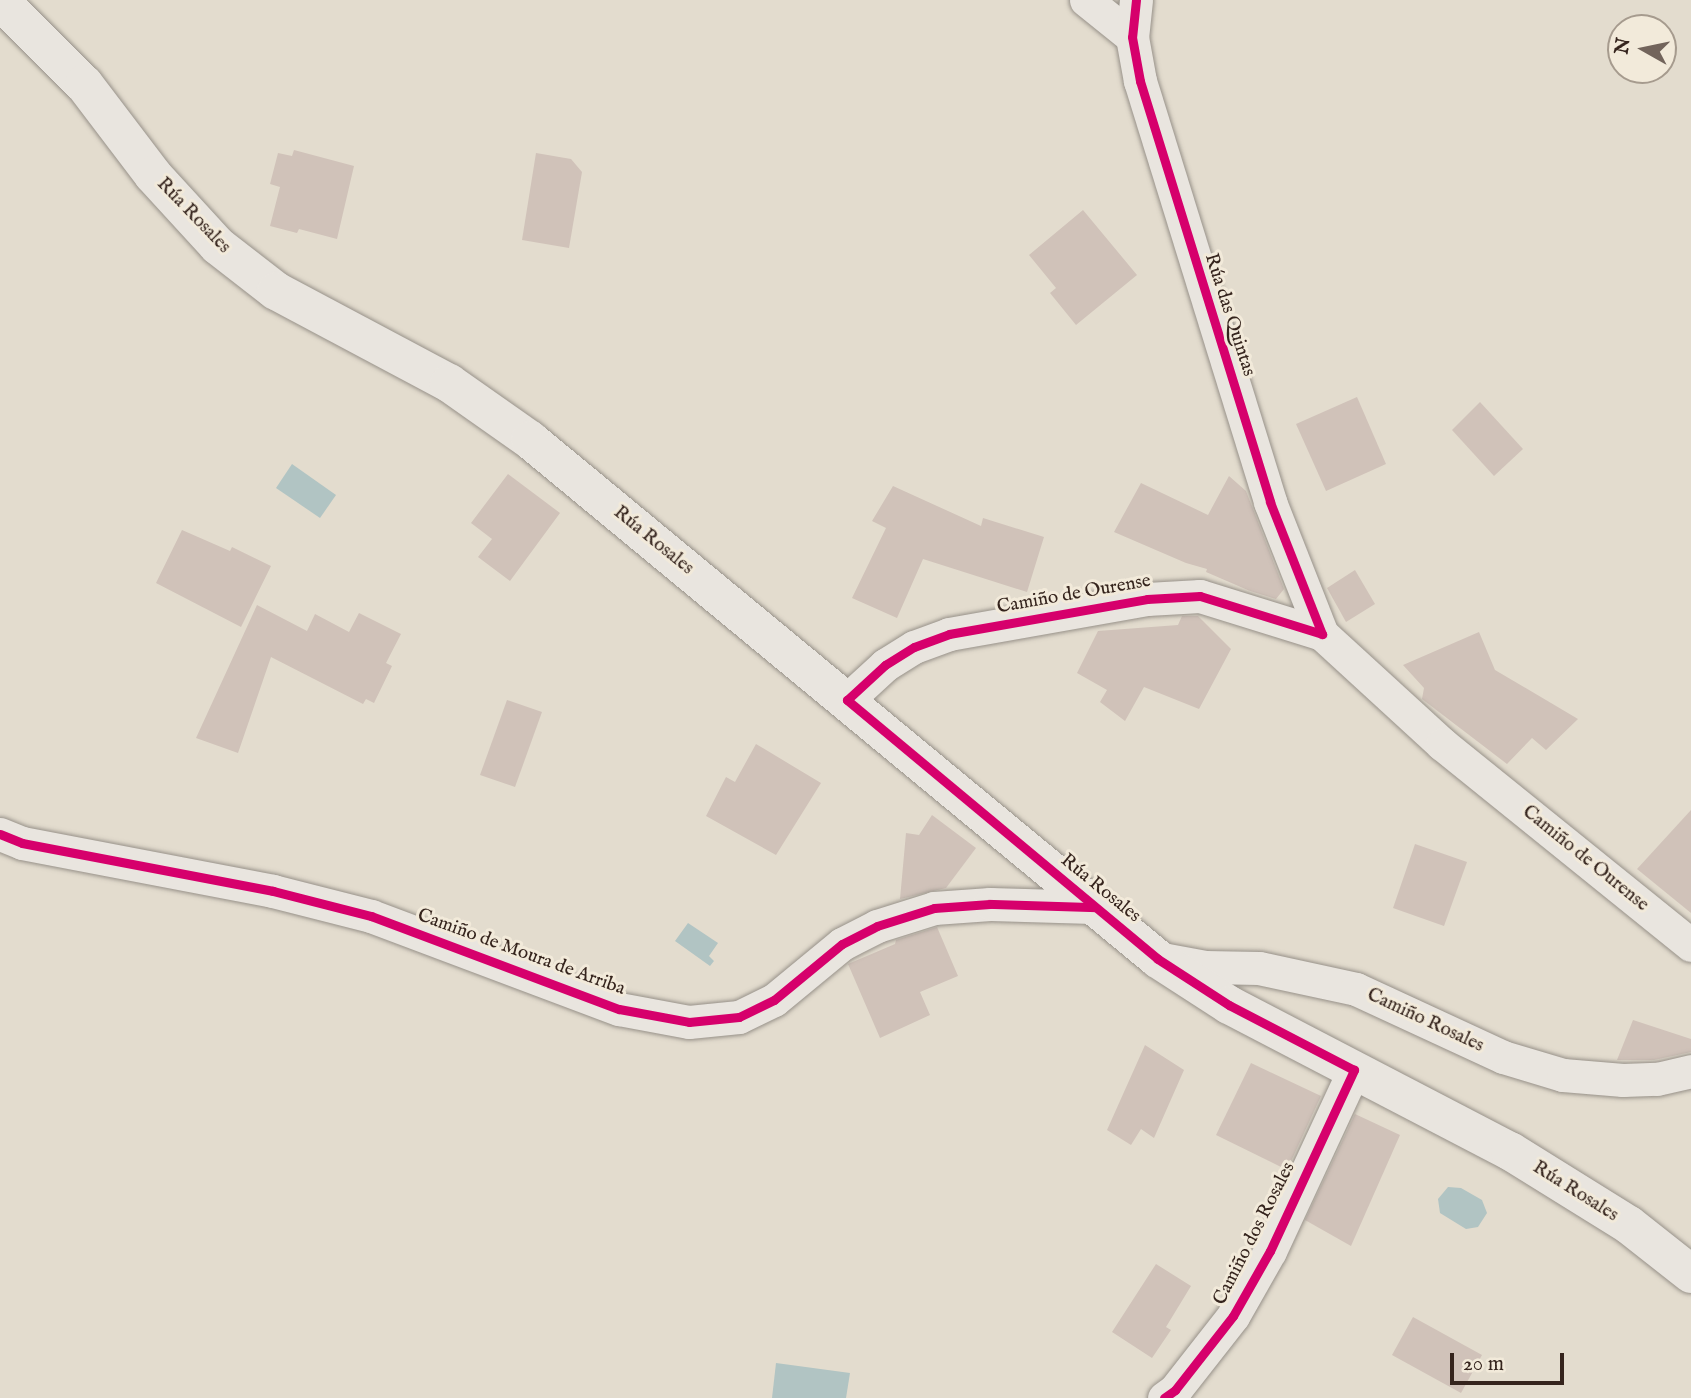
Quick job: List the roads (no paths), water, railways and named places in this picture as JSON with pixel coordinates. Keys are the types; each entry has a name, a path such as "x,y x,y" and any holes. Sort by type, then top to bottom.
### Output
{"street":[{"path":"1086,0 1132,37"},
{"name":"Rúa das Quintas","path":"1136,0 1132,37 1140,81 1197,273 1270,502 1322,634"},
{"name":"Rúa Rosales","path":"0,1 84,83 153,175 218,246 276,291 449,383 530,440 1158,959 1229,1005 1510,1151 1629,1225 1691,1274"},
{"name":"Camiño de Ourense","path":"847,700 885,665 914,647 949,634 1147,599 1200,596 1322,634 1442,744 1691,945"},
{"name":"Camiño de Moura de Arriba","path":"0,834 22,843 274,891 371,916 620,1009 689,1022 739,1017 774,1000 842,944 877,926 934,908 990,904 1093,907"},
{"name":"Camiño Rosales","path":"1158,959 1205,967 1259,968 1356,989 1503,1057 1563,1075 1623,1080 1657,1079 1691,1071"},
{"name":"Camiño dos Rosales","path":"1164,1398 1175,1390 1208,1350 1239,1306 1270,1251 1354,1070"}]}
